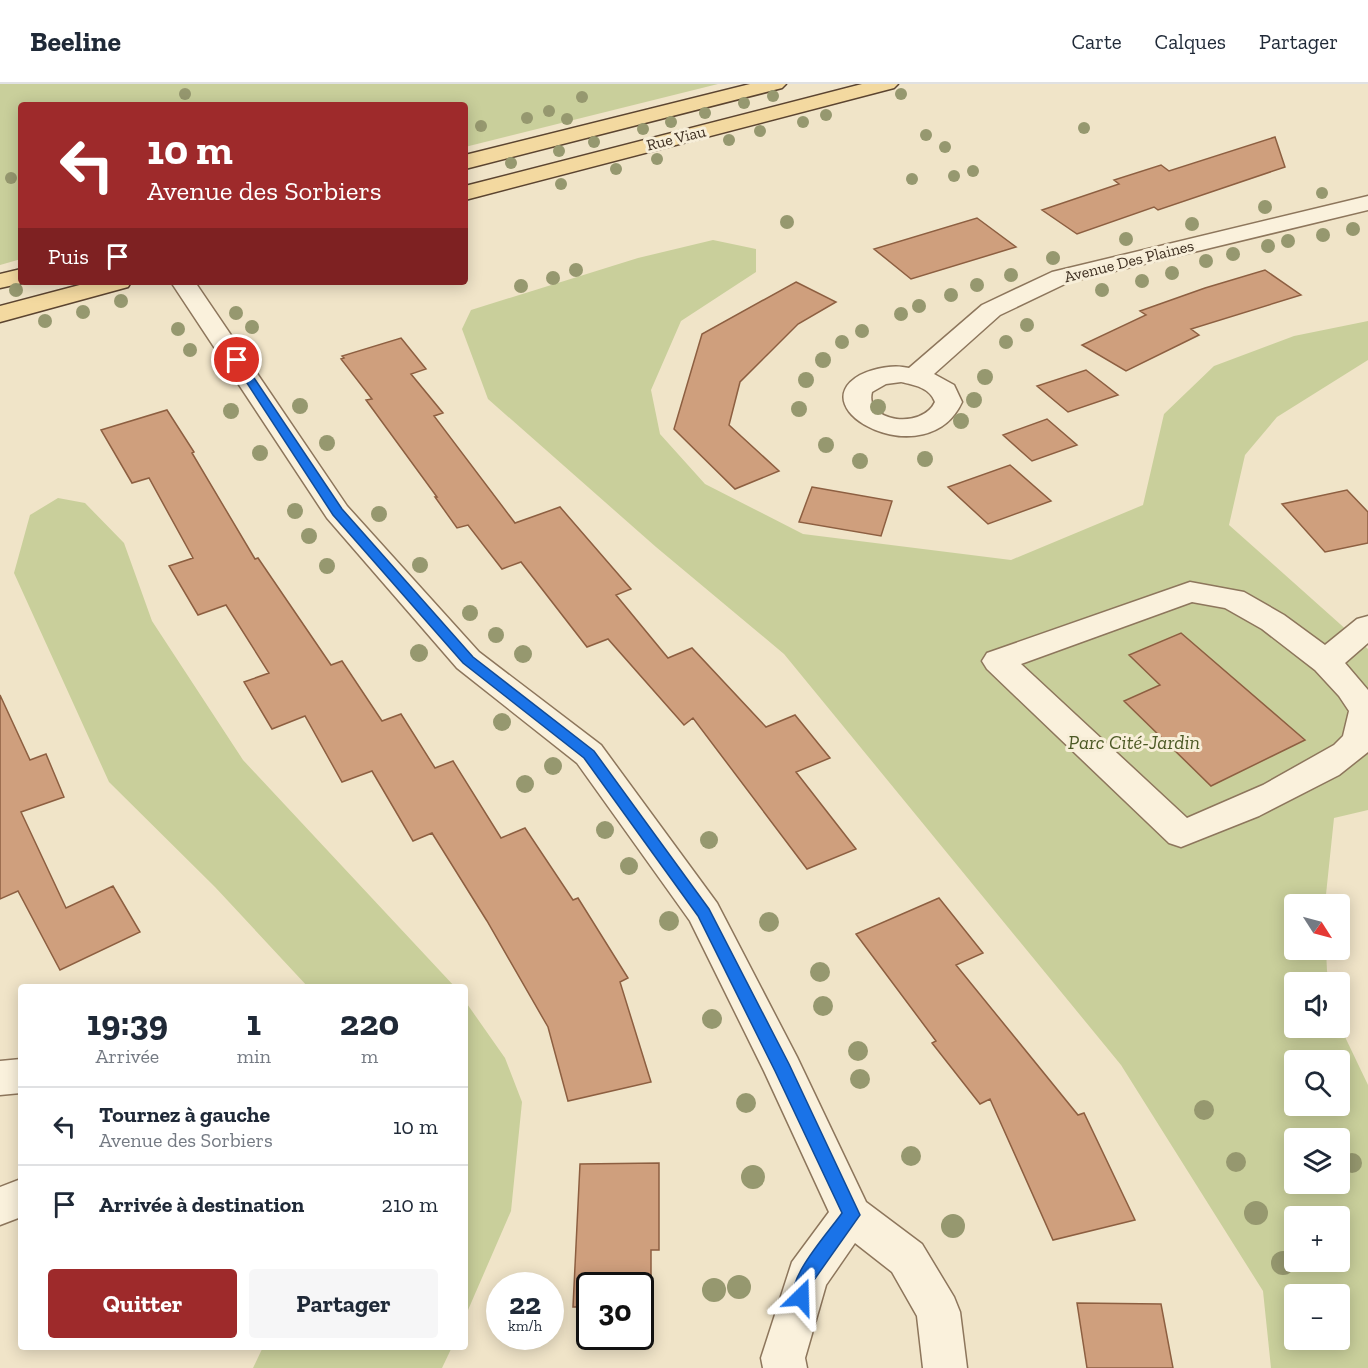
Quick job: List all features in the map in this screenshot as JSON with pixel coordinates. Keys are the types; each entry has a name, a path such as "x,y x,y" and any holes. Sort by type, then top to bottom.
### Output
{"main road":[{"name":"Rue Viau","path":"468,161 775,84"},
{"name":"Rue Viau","path":"468,192 887,84"},
{"path":"0,281 18,277"},
{"path":"0,314 108,285"}],"street":[{"name":"Avenue Des Plaines","path":"916,376 991,310 1060,277 1368,203"},
{"path":"185,285 337,512 468,660 589,754 704,913 783,1069 852,1215 907,1258 938,1312 945,1368"},
{"path":"1190,592 1233,598 1273,622 1326,662 1350,688 1365,711 1357,742 1337,761 1212,824 1182,834 998,661 1190,592"},
{"path":"1326,662 1368,626"},
{"path":"0,1078 18,1076"},
{"path":"0,1206 18,1199"},
{"path":"785,1368 783,1359 807,1276 852,1215"}],"green space":[{"path":"0,84 718,84 468,146 468,102 18,102 18,260 0,265"},
{"name":"Parc Cité-Jardin","path":"713,240 756,249 756,272 681,321 651,390 660,434 705,484 803,534 1011,560 1143,505 1164,414 1214,366 1294,336 1368,321 1368,360 1277,417 1245,455 1229,525 1368,649 1368,810 1334,818 1326,894 1284,894 1284,960 1326,960 1327,972 1284,972 1284,1038 1346,1038 1368,1085 1368,1368 1271,1368 1263,1291 1121,1065 784,654 656,547 488,399 462,329 471,310 638,258"},
{"path":"58,498 85,503 124,543 152,621 243,760 452,984 305,984 215,887 109,782 14,573 30,515"},
{"path":"468,1005 505,1058 522,1102 511,1211 468,1310"},
{"path":"262,1350 451,1350 442,1368 253,1368"}],"building":[{"path":"1275,137 1285,167 1158,210 1154,207 1077,234 1042,210 1119,184 1114,180 1161,165 1169,171"},
{"path":"977,218 1016,247 911,279 874,249"},
{"path":"1265,270 1301,295 1191,329 1199,335 1126,371 1082,345 1146,315 1140,311"},
{"path":"796,282 836,302 798,324 740,382 729,425 779,471 735,489 674,429 702,334"},
{"path":"401,338 426,369 411,374 443,413 434,416 515,523 560,507 631,589 616,595 668,658 692,648 766,727 795,715 830,758 796,772 856,849 807,869 693,718 684,725 608,639 587,647 521,562 502,569 468,525 457,528 366,400 372,399 341,359 344,358 342,356"},
{"path":"1086,370 1118,395 1068,412 1037,386"},
{"path":"167,410 194,452 192,453 255,559 258,558 331,665 342,661 382,721 401,714 435,768 453,761 501,838 525,828 573,900 578,898 628,978 620,982 651,1082 568,1101 548,1027 487,921 432,833 413,841 372,771 342,782 305,716 272,729 244,682 269,673 226,605 198,615 169,566 193,558 149,478 132,483 101,430"},
{"path":"1047,419 1077,445 1032,461 1003,435"},
{"path":"1010,465 1051,501 988,524 948,487"},
{"path":"812,487 892,501 881,536 799,522"},
{"path":"1347,490 1368,512 1368,543 1325,552 1282,504"},
{"path":"1181,633 1305,740 1211,786 1124,701 1160,685 1129,655"},
{"path":"0,695 30,760 46,754 64,797 21,812 66,908 113,886 140,932 60,970 18,891 0,899"},
{"path":"939,898 983,953 956,965 1078,1115 1084,1113 1135,1220 1053,1240 990,1099 980,1104 932,1043 936,1041 856,934"},
{"path":"659,1163 659,1250 651,1250 651,1272 576,1272 576,1307 573,1307 580,1164"},
{"path":"1077,1303 1161,1304 1173,1368 1087,1368"}],"route":[{"path":"237,360 337,512 468,660 589,754 704,913 783,1069 852,1215 807,1276 801,1297"}]}
